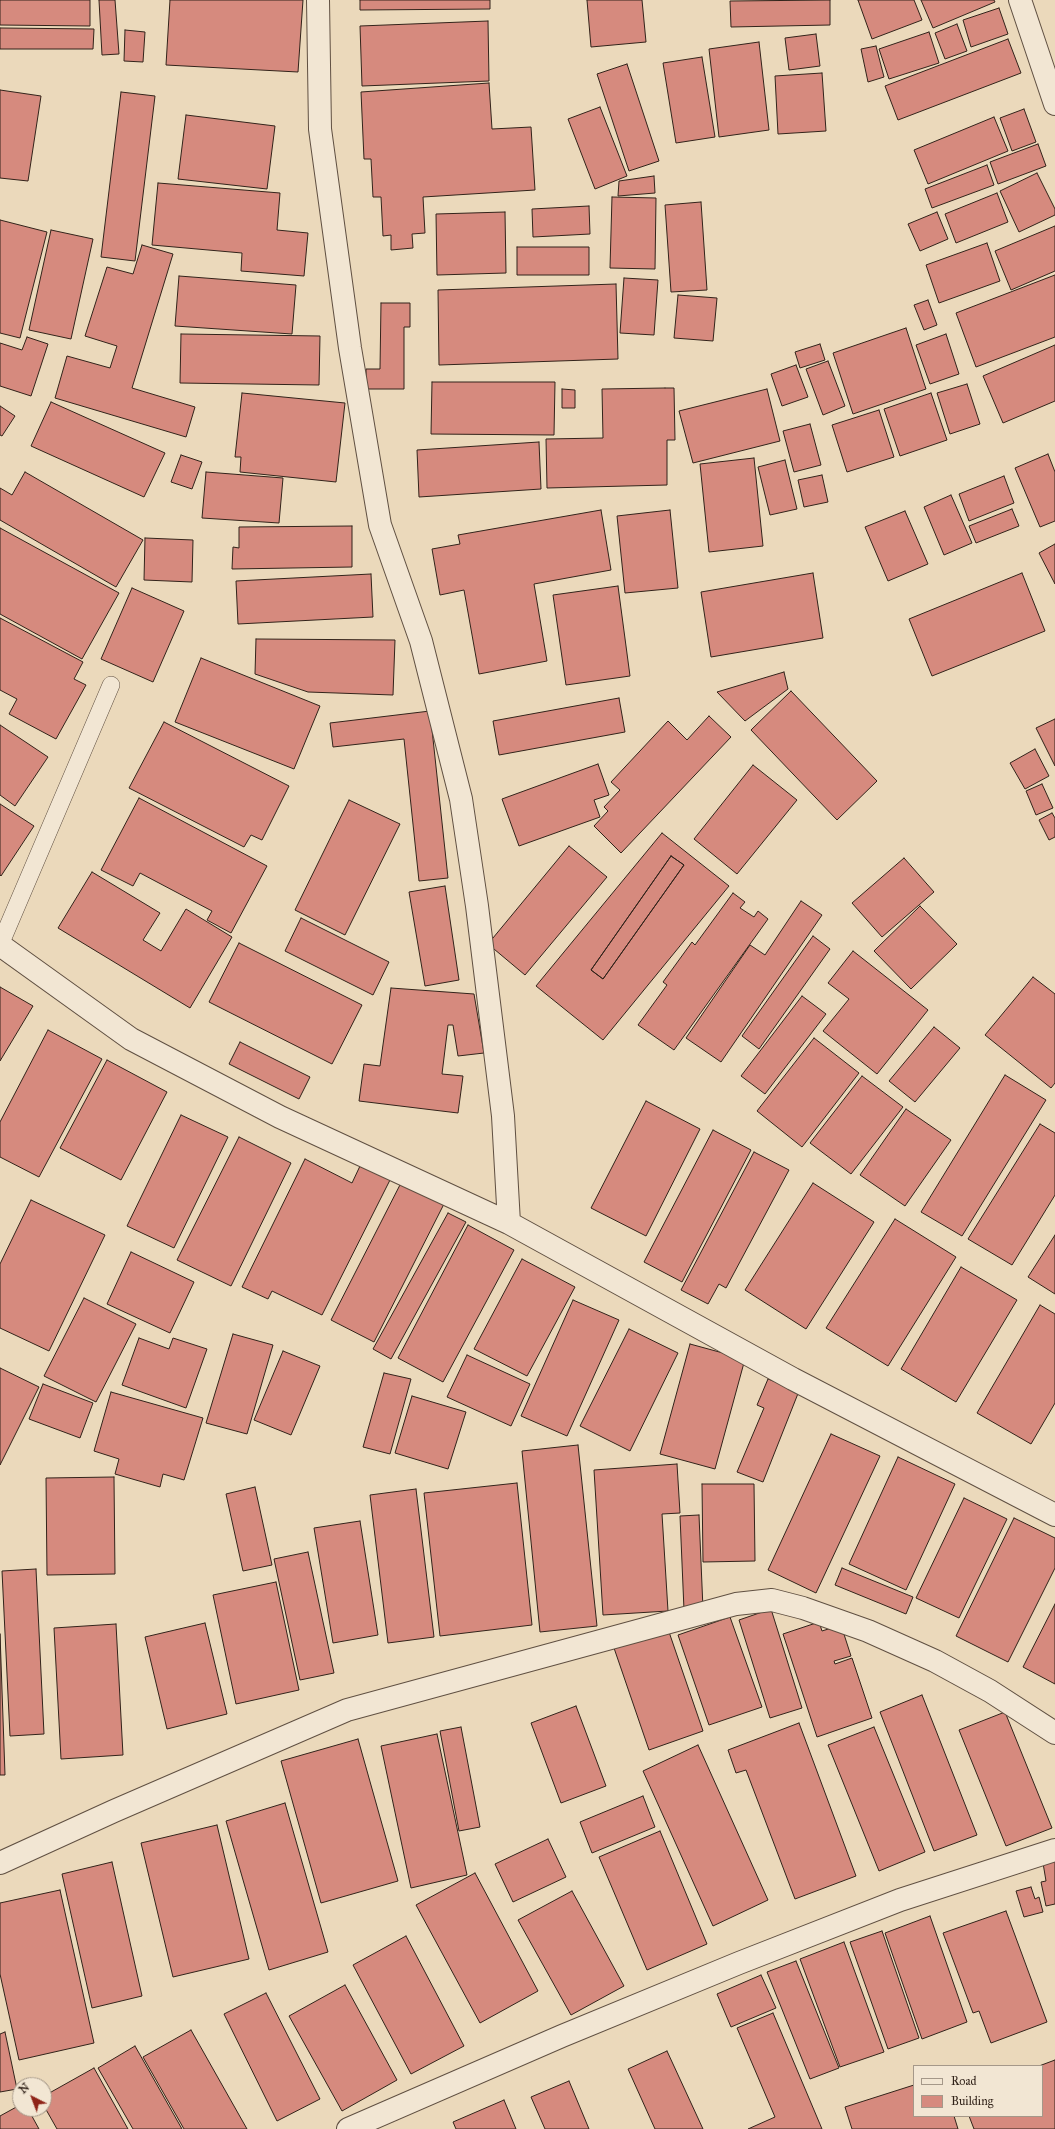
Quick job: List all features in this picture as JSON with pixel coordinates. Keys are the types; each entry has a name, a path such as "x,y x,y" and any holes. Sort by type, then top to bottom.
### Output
{"street":[{"path":"318,0 320,129 350,348 380,525 421,641 461,799 477,906 503,1116 509,1223"},
{"path":"1020,0 1055,104"},
{"path":"0,945 131,1039 280,1117 509,1223 793,1380 1055,1515"},
{"path":"0,1863 114,1811 348,1710 736,1604 772,1600 802,1608 868,1631 935,1661 990,1691 1055,1733"},
{"path":"348,2129 562,2036 739,1963 900,1900 1055,1850"}],"lane":[{"path":"0,945 111,685"}],"building":[{"path":"0,0 90,0 90,26 0,25"},
{"path":"99,0 115,0 119,54 102,55"},
{"path":"170,0 303,0 298,72 166,65"},
{"path":"360,0 490,0 490,9 360,10"},
{"path":"587,0 642,0 646,42 591,47"},
{"path":"830,0 830,25 731,27 730,1"},
{"path":"858,0 914,0 922,20 872,39"},
{"path":"921,0 994,0 995,2 933,28"},
{"path":"999,8 1008,34 971,47 963,20"},
{"path":"488,21 489,81 362,86 360,26"},
{"path":"957,24 967,51 945,59 935,33"},
{"path":"0,28 94,29 93,49 0,49"},
{"path":"125,30 145,32 143,62 124,61"},
{"path":"929,32 939,63 889,79 879,49"},
{"path":"816,34 820,66 789,70 785,38"},
{"path":"1008,39 1021,73 898,120 885,86"},
{"path":"759,42 769,130 719,137 709,49"},
{"path":"876,46 884,77 868,82 861,49"},
{"path":"702,57 715,137 676,143 663,63"},
{"path":"627,64 659,161 629,171 597,74"},
{"path":"822,73 826,131 778,134 775,76"},
{"path":"489,83 492,129 531,127 535,190 423,197 425,233 412,234 413,248 391,250 391,235 383,236 381,197 373,197 371,159 364,159 361,92"},
{"path":"0,90 41,96 28,181 0,178"},
{"path":"121,92 155,96 135,261 101,257"},
{"path":"600,107 627,176 595,189 568,119"},
{"path":"1024,109 1036,142 1012,151 1000,118"},
{"path":"186,115 275,126 267,189 178,179"},
{"path":"994,117 1008,151 928,184 914,150"},
{"path":"1038,144 1046,166 998,184 990,162"},
{"path":"987,165 994,185 932,208 925,189"},
{"path":"1037,173 1055,209 1055,215 1019,232 1000,191"},
{"path":"654,176 655,193 618,196 619,181"},
{"path":"158,183 280,193 277,230 308,233 304,276 241,271 242,253 152,245"},
{"path":"997,193 1008,222 956,243 945,214"},
{"path":"612,197 656,198 655,269 610,268"},
{"path":"701,202 707,290 671,292 665,205"},
{"path":"589,206 590,234 533,237 532,209"},
{"path":"505,212 506,273 437,275 436,214"},
{"path":"937,212 948,239 920,251 908,224"},
{"path":"0,220 47,232 20,338 0,333"},
{"path":"1055,226 1055,271 1011,290 995,251"},
{"path":"51,230 93,239 71,339 29,330"},
{"path":"987,243 1000,281 939,303 926,265"},
{"path":"142,245 173,254 132,388 195,407 186,437 55,398 67,356 110,368 117,346 85,336 107,267 133,274"},
{"path":"517,247 589,247 589,275 517,275"},
{"path":"1055,275 1055,337 976,367 956,313"},
{"path":"179,276 296,285 292,334 175,326"},
{"path":"624,278 658,280 654,335 620,333"},
{"path":"616,284 618,359 439,365 438,290"},
{"path":"678,295 717,298 713,341 674,338"},
{"path":"928,300 937,325 924,330 914,305"},
{"path":"381,303 410,303 410,327 404,327 404,389 366,389 366,369 380,369"},
{"path":"906,328 926,389 853,414 833,353"},
{"path":"181,334 320,336 319,385 180,383"},
{"path":"946,334 959,374 930,384 916,345"},
{"path":"27,337 48,344 31,396 0,386 0,343 22,350"},
{"path":"820,344 825,360 800,368 795,352"},
{"path":"1055,345 1055,401 1003,423 983,376"},
{"path":"828,361 845,406 823,415 806,369"},
{"path":"796,365 808,397 782,406 771,374"},
{"path":"432,382 555,382 554,435 431,434"},
{"path":"967,384 980,424 950,434 937,393"},
{"path":"674,388 675,440 667,440 667,485 547,488 546,439 603,438 602,389"},
{"path":"562,389 575,390 575,408 562,408"},
{"path":"767,389 780,441 693,463 679,411"},
{"path":"242,393 345,403 336,482 240,472 241,457 235,457"},
{"path":"931,393 947,440 900,456 884,409"},
{"path":"51,402 165,453 144,497 31,446"},
{"path":"0,406 15,416 2,436 0,435"},
{"path":"879,410 894,457 847,472 832,425"},
{"path":"810,424 821,465 794,472 783,431"},
{"path":"539,442 541,489 419,497 417,450"},
{"path":"1048,454 1055,472 1055,521 1040,527 1015,468"},
{"path":"181,455 202,462 192,489 171,482"},
{"path":"754,458 763,546 709,552 700,464"},
{"path":"785,460 797,509 770,515 758,467"},
{"path":"25,472 143,540 116,587 0,520 0,488 12,495"},
{"path":"206,472 283,478 279,523 202,518"},
{"path":"822,475 828,502 804,507 798,480"},
{"path":"1004,476 1014,503 969,521 959,494"},
{"path":"951,495 972,543 944,555 924,507"},
{"path":"1012,509 1019,526 976,543 969,526"},
{"path":"601,510 611,570 534,584 547,661 479,674 464,590 440,595 432,549 460,544 458,535"},
{"path":"670,510 678,588 625,593 617,516"},
{"path":"905,511 928,564 888,581 865,527"},
{"path":"352,526 352,567 232,569 233,547 239,548 239,527"},
{"path":"0,528 119,593 82,659 0,614"},
{"path":"145,538 193,540 192,582 144,580"},
{"path":"1055,544 1055,584 1039,553"},
{"path":"813,573 823,638 711,657 701,592"},
{"path":"1022,573 1045,631 932,676 909,619"},
{"path":"371,574 373,617 238,624 236,581"},
{"path":"618,586 630,676 566,685 553,595"},
{"path":"132,588 184,611 153,682 101,659"},
{"path":"0,618 83,662 74,679 86,685 56,739 9,714 17,699 0,690"},
{"path":"256,639 395,640 393,695 308,692 255,674"},
{"path":"201,658 320,706 294,769 175,722"},
{"path":"784,672 788,689 745,721 717,692"},
{"path":"791,691 877,781 837,820 751,730"},
{"path":"619,698 625,732 499,755 493,721"},
{"path":"430,711 448,878 419,881 404,739 333,747 330,723"},
{"path":"709,716 731,737 621,853 594,826 608,811 604,807 620,790 611,782 668,721 687,740"},
{"path":"1055,719 1055,766 1036,728"},
{"path":"164,722 289,786 262,840 251,835 244,847 129,788"},
{"path":"0,725 48,757 15,806 0,795"},
{"path":"1035,749 1049,776 1025,789 1010,763"},
{"path":"598,764 609,795 594,800 600,817 519,846 502,799"},
{"path":"753,765 797,800 737,874 694,839"},
{"path":"1042,784 1053,808 1036,815 1026,791"},
{"path":"139,798 267,866 231,933 207,920 212,911 140,873 133,886 101,870"},
{"path":"349,800 400,824 345,935 295,910"},
{"path":"0,804 34,826 1,876 0,875"},
{"path":"1052,813 1055,818 1055,837 1049,840 1039,820"},
{"path":"662,833 729,886 603,1040 536,986","holes":["671,856 684,865 603,979 591,970"]},
{"path":"569,846 607,877 525,975 488,944"},
{"path":"671,856 684,865 603,979 591,970"},
{"path":"904,858 934,892 882,937 852,903"},
{"path":"92,872 160,913 143,940 161,951 186,909 232,937 190,1008 58,928"},
{"path":"445,886 459,980 425,986 409,892"},
{"path":"733,893 745,902 740,908 754,917 758,911 768,919 674,1050 638,1025 667,985 663,982 692,942 695,945"},
{"path":"801,901 822,915 721,1062 686,1038 750,945 765,955"},
{"path":"920,906 957,944 911,989 874,951"},
{"path":"301,918 389,962 373,995 285,951"},
{"path":"813,936 830,949 759,1049 742,1036"},
{"path":"239,943 362,1005 332,1064 209,1002"},
{"path":"853,951 928,1010 877,1074 823,1031 849,999 828,983"},
{"path":"1033,977 1055,994 1055,1083 1051,1088 985,1035"},
{"path":"0,987 33,1006 0,1061"},
{"path":"391,988 474,994 484,1053 458,1056 453,1025 448,1025 442,1074 463,1076 458,1113 359,1101 364,1064 380,1066"},
{"path":"802,996 826,1014 765,1094 741,1076"},
{"path":"934,1027 960,1048 915,1102 889,1081"},
{"path":"48,1030 102,1059 39,1177 0,1157 0,1122"},
{"path":"814,1038 859,1073 802,1147 757,1111"},
{"path":"240,1042 310,1077 299,1099 229,1064"},
{"path":"107,1060 167,1092 121,1180 60,1148"},
{"path":"1005,1075 1046,1100 962,1236 921,1212"},
{"path":"862,1076 903,1107 851,1174 810,1143"},
{"path":"646,1101 700,1129 646,1236 591,1208"},
{"path":"906,1109 951,1140 905,1206 860,1175"},
{"path":"181,1115 228,1137 174,1248 127,1226"},
{"path":"1040,1124 1055,1133 1055,1195 1012,1265 968,1239"},
{"path":"713,1130 751,1150 682,1282 644,1262"},
{"path":"239,1137 291,1163 231,1286 177,1260"},
{"path":"754,1152 789,1170 726,1288 719,1284 708,1304 681,1290"},
{"path":"305,1159 352,1183 360,1166 390,1180 322,1315 272,1291 268,1299 242,1287"},
{"path":"403,1179 446,1200 374,1342 331,1320"},
{"path":"813,1183 874,1222 806,1329 745,1290"},
{"path":"31,1200 105,1235 49,1351 0,1328 0,1264"},
{"path":"448,1213 466,1222 391,1359 373,1349"},
{"path":"895,1219 956,1257 888,1366 826,1328"},
{"path":"468,1225 514,1250 443,1382 398,1358"},
{"path":"1055,1235 1055,1294 1028,1277"},
{"path":"131,1252 194,1282 170,1333 107,1304"},
{"path":"522,1259 575,1287 527,1376 474,1349"},
{"path":"961,1267 1017,1300 956,1402 901,1369"},
{"path":"84,1298 136,1324 96,1402 44,1376"},
{"path":"573,1300 619,1320 567,1436 521,1416"},
{"path":"1040,1305 1055,1314 1055,1403 1031,1444 977,1413"},
{"path":"629,1329 678,1353 630,1451 580,1426"},
{"path":"233,1334 273,1345 247,1434 206,1423"},
{"path":"139,1338 169,1349 173,1338 207,1349 186,1408 122,1385"},
{"path":"690,1344 745,1359 715,1469 660,1454"},
{"path":"283,1351 320,1366 291,1435 254,1420"},
{"path":"467,1355 530,1384 511,1426 447,1397"},
{"path":"0,1368 39,1387 0,1465"},
{"path":"384,1373 411,1379 390,1454 363,1447"},
{"path":"768,1379 799,1391 763,1482 737,1472 764,1408 757,1405"},
{"path":"43,1384 93,1403 80,1438 29,1419"},
{"path":"111,1392 203,1418 184,1480 163,1474 160,1487 115,1474 119,1459 94,1451"},
{"path":"412,1396 466,1412 448,1469 395,1453"},
{"path":"831,1434 880,1456 816,1593 768,1570"},
{"path":"578,1445 597,1626 540,1632 522,1451"},
{"path":"898,1457 955,1484 906,1590 849,1564"},
{"path":"677,1464 680,1513 662,1514 668,1611 603,1615 594,1470"},
{"path":"114,1477 115,1574 47,1575 46,1478"},
{"path":"517,1483 532,1625 440,1636 424,1493"},
{"path":"702,1484 754,1484 755,1561 703,1562"},
{"path":"255,1487 272,1565 243,1571 226,1494"},
{"path":"416,1489 434,1637 388,1643 370,1495"},
{"path":"964,1498 1007,1519 959,1618 916,1598"},
{"path":"699,1515 703,1609 684,1610 680,1516"},
{"path":"1014,1518 1055,1538 1055,1568 1008,1662 956,1636"},
{"path":"360,1521 378,1635 333,1643 314,1528"},
{"path":"308,1552 334,1673 300,1680 274,1559"},
{"path":"842,1568 913,1597 906,1614 835,1585"},
{"path":"36,1569 44,1734 10,1736 2,1571"},
{"path":"276,1582 299,1690 236,1704 213,1595"},
{"path":"1055,1604 1055,1684 1023,1667"},
{"path":"771,1609 802,1708 770,1718 739,1620"},
{"path":"730,1617 762,1707 709,1725 678,1635"},
{"path":"819,1622 822,1631 841,1625 851,1656 834,1661 835,1664 852,1658 872,1718 817,1737 783,1634"},
{"path":"205,1623 227,1714 167,1729 145,1637"},
{"path":"116,1624 123,1755 61,1759 54,1628"},
{"path":"668,1629 703,1731 649,1750 614,1648"},
{"path":"0,1634 5,1775 0,1775"},
{"path":"922,1695 977,1835 934,1851 880,1712"},
{"path":"576,1706 606,1786 561,1803 531,1723"},
{"path":"1005,1712 1052,1828 1006,1846 959,1730"},
{"path":"799,1723 856,1876 795,1899 746,1770 736,1773 728,1750"},
{"path":"461,1727 480,1827 459,1831 440,1731"},
{"path":"874,1727 925,1852 879,1871 828,1745"},
{"path":"437,1734 467,1875 411,1888 381,1746"},
{"path":"358,1739 398,1881 321,1903 281,1761"},
{"path":"698,1745 768,1900 713,1926 643,1771"},
{"path":"643,1796 655,1827 592,1853 580,1822"},
{"path":"285,1803 328,1952 269,1970 226,1821"},
{"path":"217,1825 249,1959 173,1977 141,1843"},
{"path":"660,1831 707,1944 647,1970 599,1857"},
{"path":"548,1839 566,1877 513,1902 495,1864"},
{"path":"1055,1861 1055,1904 1046,1906 1041,1882 1046,1881 1043,1863"},
{"path":"112,1862 142,1996 92,2008 62,1874"},
{"path":"475,1873 538,1991 480,2023 416,1905"},
{"path":"1031,1887 1035,1899 1039,1897 1043,1912 1024,1917 1016,1891"},
{"path":"60,1890 94,2043 19,2060 0,1974 0,1903"},
{"path":"572,1891 624,1986 571,2015 518,1920"},
{"path":"1006,1911 1047,2022 991,2043 979,2011 973,2013 943,1933"},
{"path":"930,1916 967,2022 922,2039 885,1933"},
{"path":"882,1931 919,2038 888,2049 850,1942"},
{"path":"406,1936 464,2046 411,2074 353,1965"},
{"path":"844,1942 884,2052 840,2067 800,1959"},
{"path":"796,1961 839,2068 810,2079 767,1972"},
{"path":"761,1975 776,2008 731,2027 717,1994"},
{"path":"345,1985 397,2080 342,2111 289,2016"},
{"path":"266,1993 320,2099 277,2121 224,2014"},
{"path":"773,2013 822,2129 748,2129 775,2117 737,2028"},
{"path":"191,2030 247,2129 184,2129 143,2057"},
{"path":"5,2032 14,2077 12,2077 12,2090 0,2092 0,2034"},
{"path":"135,2046 182,2129 133,2129 98,2068"},
{"path":"667,2051 703,2129 655,2129 628,2069"},
{"path":"1055,2060 1055,2129 974,2129 969,2117 1043,2117 1043,2065 1042,2065"},
{"path":"94,2068 128,2129 57,2129 50,2117 52,2117 52,2092"},
{"path":"569,2081 589,2129 545,2129 531,2097"},
{"path":"913,2085 913,2117 954,2117 958,2129 852,2129 845,2107"},
{"path":"504,2100 516,2129 456,2129 453,2122"},
{"path":"12,2109 12,2117 32,2117 39,2129 0,2129 0,2116"}]}
